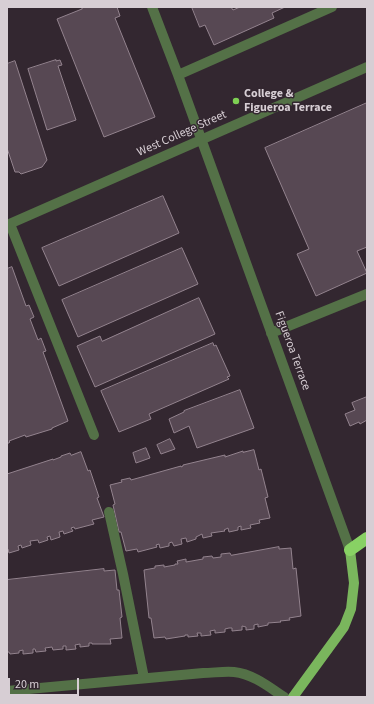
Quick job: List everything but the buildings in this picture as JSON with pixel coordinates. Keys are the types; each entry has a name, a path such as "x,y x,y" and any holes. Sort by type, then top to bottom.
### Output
{"highway":[{"path":"350,550 367,538"}],"main road":[{"name":"Figueroa Terrace","path":"293,697 344,628 351,609 354,583 350,550"}],"street":[{"name":"Figueroa Terrace","path":"152,7 350,550"},
{"path":"178,75 332,7"},
{"name":"West College Street","path":"9,224 367,67"},
{"path":"9,224 94,435"},
{"path":"271,333 367,294"},
{"path":"110,512 124,574 144,678"},
{"path":"7,691 144,678 233,672 247,675 284,697"}],"place":[{"name":"College & Figueroa Terrace","path":"236,101"}]}
